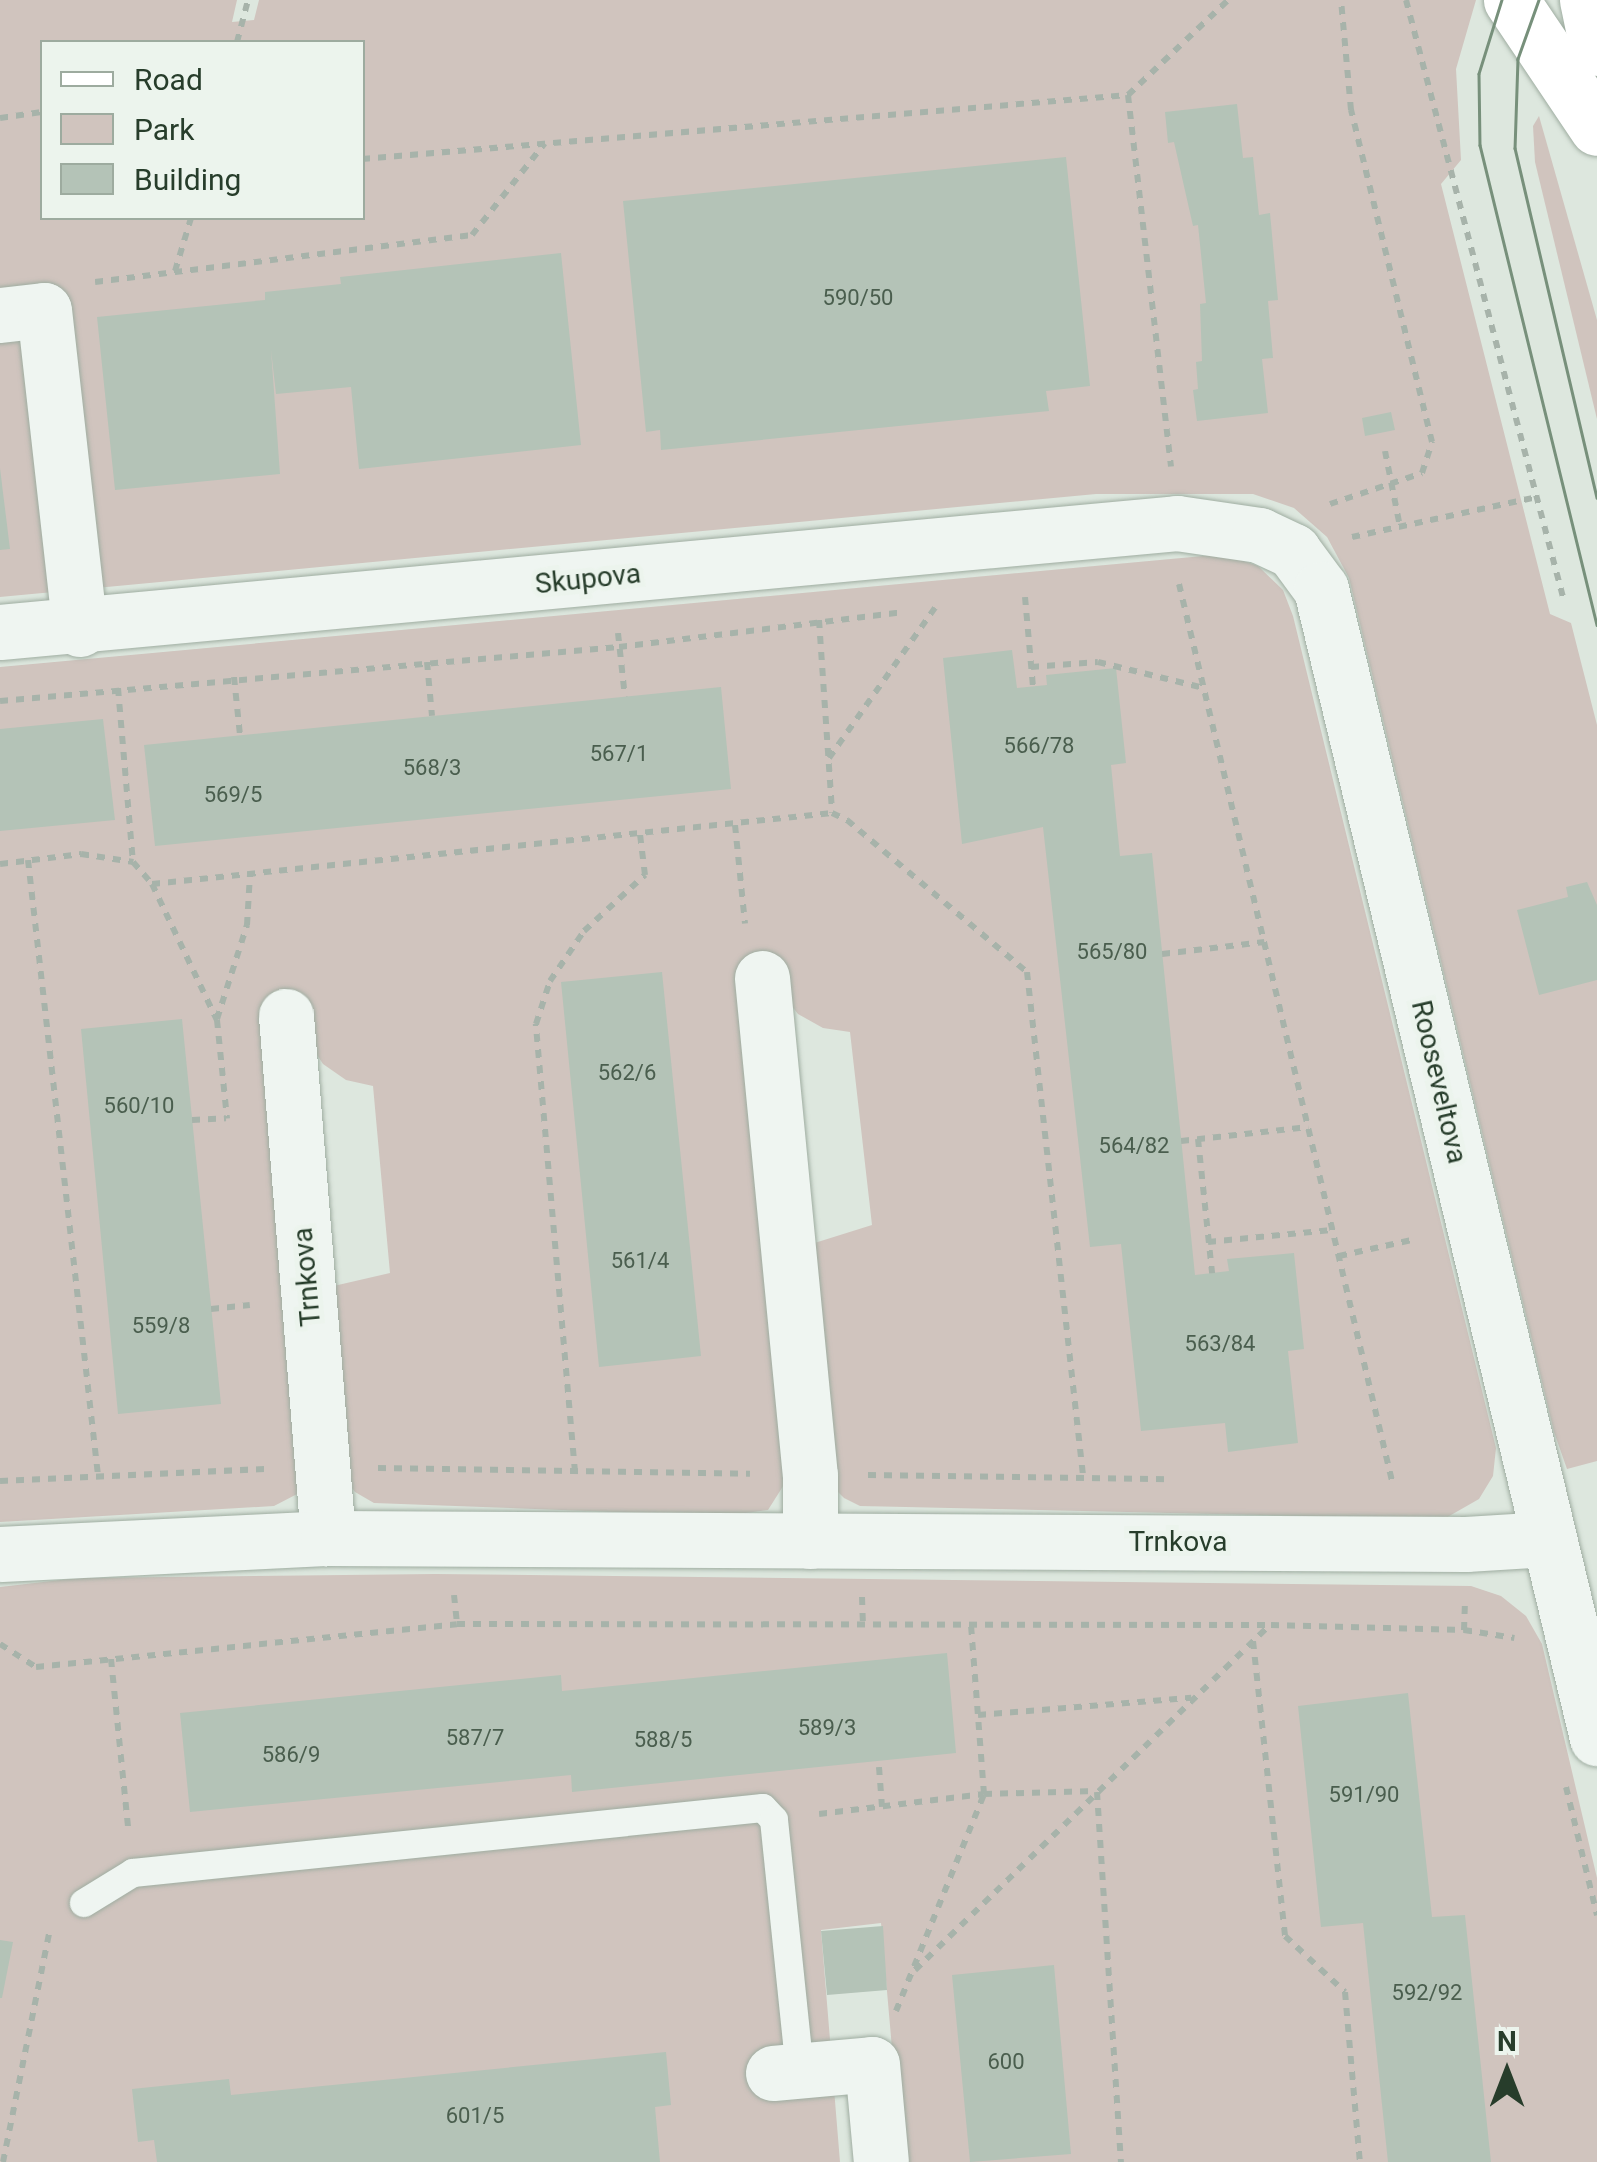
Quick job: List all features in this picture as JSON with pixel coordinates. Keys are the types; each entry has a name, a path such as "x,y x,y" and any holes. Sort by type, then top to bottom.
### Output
{"main road":[{"path":"1510,0 1597,128"},
{"path":"1587,0 1597,48"}],"street":[{"path":"22,312 80,629"},
{"path":"1174,500 1259,534 1317,545"},
{"name":"Skupova","path":"0,632 80,629 1174,500"},
{"name":"Rooseveltova","path":"1317,545 1321,589 1546,1538 1580,1755"},
{"path":"762,978 810,1475 810,1540"},
{"name":"Trnkova","path":"286,1016 328,1538"},
{"name":"Trnkova","path":"0,1554 328,1538 1546,1538"},
{"path":"786,2072 872,2064 882,2162"}],"lane":[{"path":"84,1903 133,1872 764,1808 774,1820 786,2072"}],"path":[{"path":"238,40 248,0"},
{"path":"365,159 1128,96 1228,0"},
{"path":"1341,0 1351,110 1431,429 1428,466 1391,482 1347,494 1314,513 1317,545 1537,497"},
{"path":"1406,0 1564,602"},
{"path":"1128,96 1174,500"},
{"path":"0,118 40,112"},
{"path":"22,312 67,286 472,235 546,142"},
{"path":"175,272 190,220"},
{"path":"1385,450 1400,526"},
{"path":"1180,584 1392,1485"},
{"path":"1025,598 1033,686"},
{"path":"0,701 620,647 935,608 829,759"},
{"path":"819,623 832,813"},
{"path":"620,647 625,696"},
{"path":"426,648 432,716"},
{"path":"1031,667 1098,662 1204,688"},
{"path":"232,665 240,735"},
{"path":"118,688 133,862 152,884 217,1020 226,1118"},
{"path":"152,884 832,813 1027,972 1083,1475"},
{"path":"734,825 748,954 762,978"},
{"path":"575,1472 536,1024 550,981 584,931 645,875 640,834"},
{"path":"0,864 81,854 133,862"},
{"path":"28,860 98,1475"},
{"path":"217,1020 247,925 250,874"},
{"path":"1162,954 1264,942"},
{"path":"1181,1141 1308,1127"},
{"path":"1198,1139 1212,1274"},
{"path":"1339,1256 1474,1227"},
{"path":"1208,1242 1332,1230"},
{"path":"0,1481 322,1467 1178,1479"},
{"path":"0,1644 36,1667 457,1624 1271,1624 1464,1630 1526,1643"},
{"path":"972,1624 984,1794 915,1970 1190,1698 1271,1624"},
{"path":"1253,1641 1285,1936 1344,1992 1360,2162"},
{"path":"111,1659 133,1872"},
{"path":"978,1715 1190,1698"},
{"path":"1580,1755 1597,1915"},
{"path":"879,1767 882,1807"},
{"path":"774,1820 984,1794 1096,1790"},
{"path":"1096,1790 1122,2162"},
{"path":"3,2162 54,1908 84,1903"}],"green space":[{"path":"0,0 237,0 232,22 254,20 259,0 1476,0 1456,69 1461,160 1441,184 1550,614 1571,623 1597,725 1597,1461 1567,1469 1554,1432 1349,578 1327,537 1294,508 1253,494 1096,494 0,597"},
{"path":"1539,116 1597,320 1597,419 1535,162 1533,126"},
{"path":"1225,554 1258,566 1283,590 1293,616 1496,1448 1493,1476 1479,1499 1444,1519 860,1506 844,1498 836,1490 805,1246 872,1225 850,1032 823,1028 798,1014 781,992 773,958 741,961 792,1472 768,1510 723,1516 374,1503 355,1492 348,1483 325,1288 390,1273 373,1086 346,1080 323,1064 308,1041 301,1492 274,1506 0,1522 0,667"},
{"path":"435,1574 1471,1586 1501,1596 1526,1616 1542,1644 1597,1878 1597,2162 902,2162 881,1923 821,1930 840,2162 0,2162 0,1587 78,1578"}],"building":[{"path":"1237,104 1243,158 1253,157 1259,215 1270,213 1278,300 1268,301 1273,358 1262,359 1268,413 1197,421 1193,390 1198,389 1196,362 1202,361 1200,304 1206,303 1198,225 1193,226 1174,142 1168,143 1165,112"},
{"path":"1066,157 1090,386 1046,391 1049,411 661,450 660,430 646,432 623,201"},
{"path":"561,253 581,445 359,469 351,387 276,394 271,350 280,474 115,490 97,317 265,300 265,292 341,284 340,277"},
{"path":"1391,412 1395,430 1365,436 1362,418"},
{"path":"0,468 10,549 0,550"},
{"path":"1012,650 1017,688 1047,685 1046,675 1116,668 1126,763 1111,765 1120,856 1152,853 1195,1275 1229,1271 1227,1259 1294,1253 1304,1349 1288,1351 1298,1443 1228,1452 1225,1423 1141,1431 1121,1244 1090,1247 1043,827 962,844 943,658"},
{"path":"721,687 731,789 155,846 144,745"},
{"path":"103,719 115,820 0,831 0,729"},
{"path":"1587,882 1597,905 1597,980 1539,995 1517,910 1568,897 1566,887"},
{"path":"662,972 701,1356 599,1367 561,982"},
{"path":"182,1019 221,1404 118,1414 81,1029"},
{"path":"947,1653 956,1753 572,1792 571,1775 190,1812 180,1713 561,1675 562,1691"},
{"path":"1408,1693 1432,1917 1465,1915 1491,2162 1388,2162 1363,1923 1321,1927 1298,1706"},
{"path":"883,1926 887,1990 827,1995 821,1931"},
{"path":"0,1940 13,1942 2,1998 0,1998"},
{"path":"1054,1965 1071,2154 970,2162 952,1975"},
{"path":"666,2052 671,2105 655,2107 660,2162 157,2162 154,2140 138,2142 132,2089 229,2079 231,2095"}],"tram line":[{"path":"1502,0 1479,74 1480,145 1597,625"},
{"path":"1539,0 1518,59 1515,148 1597,497"}]}
